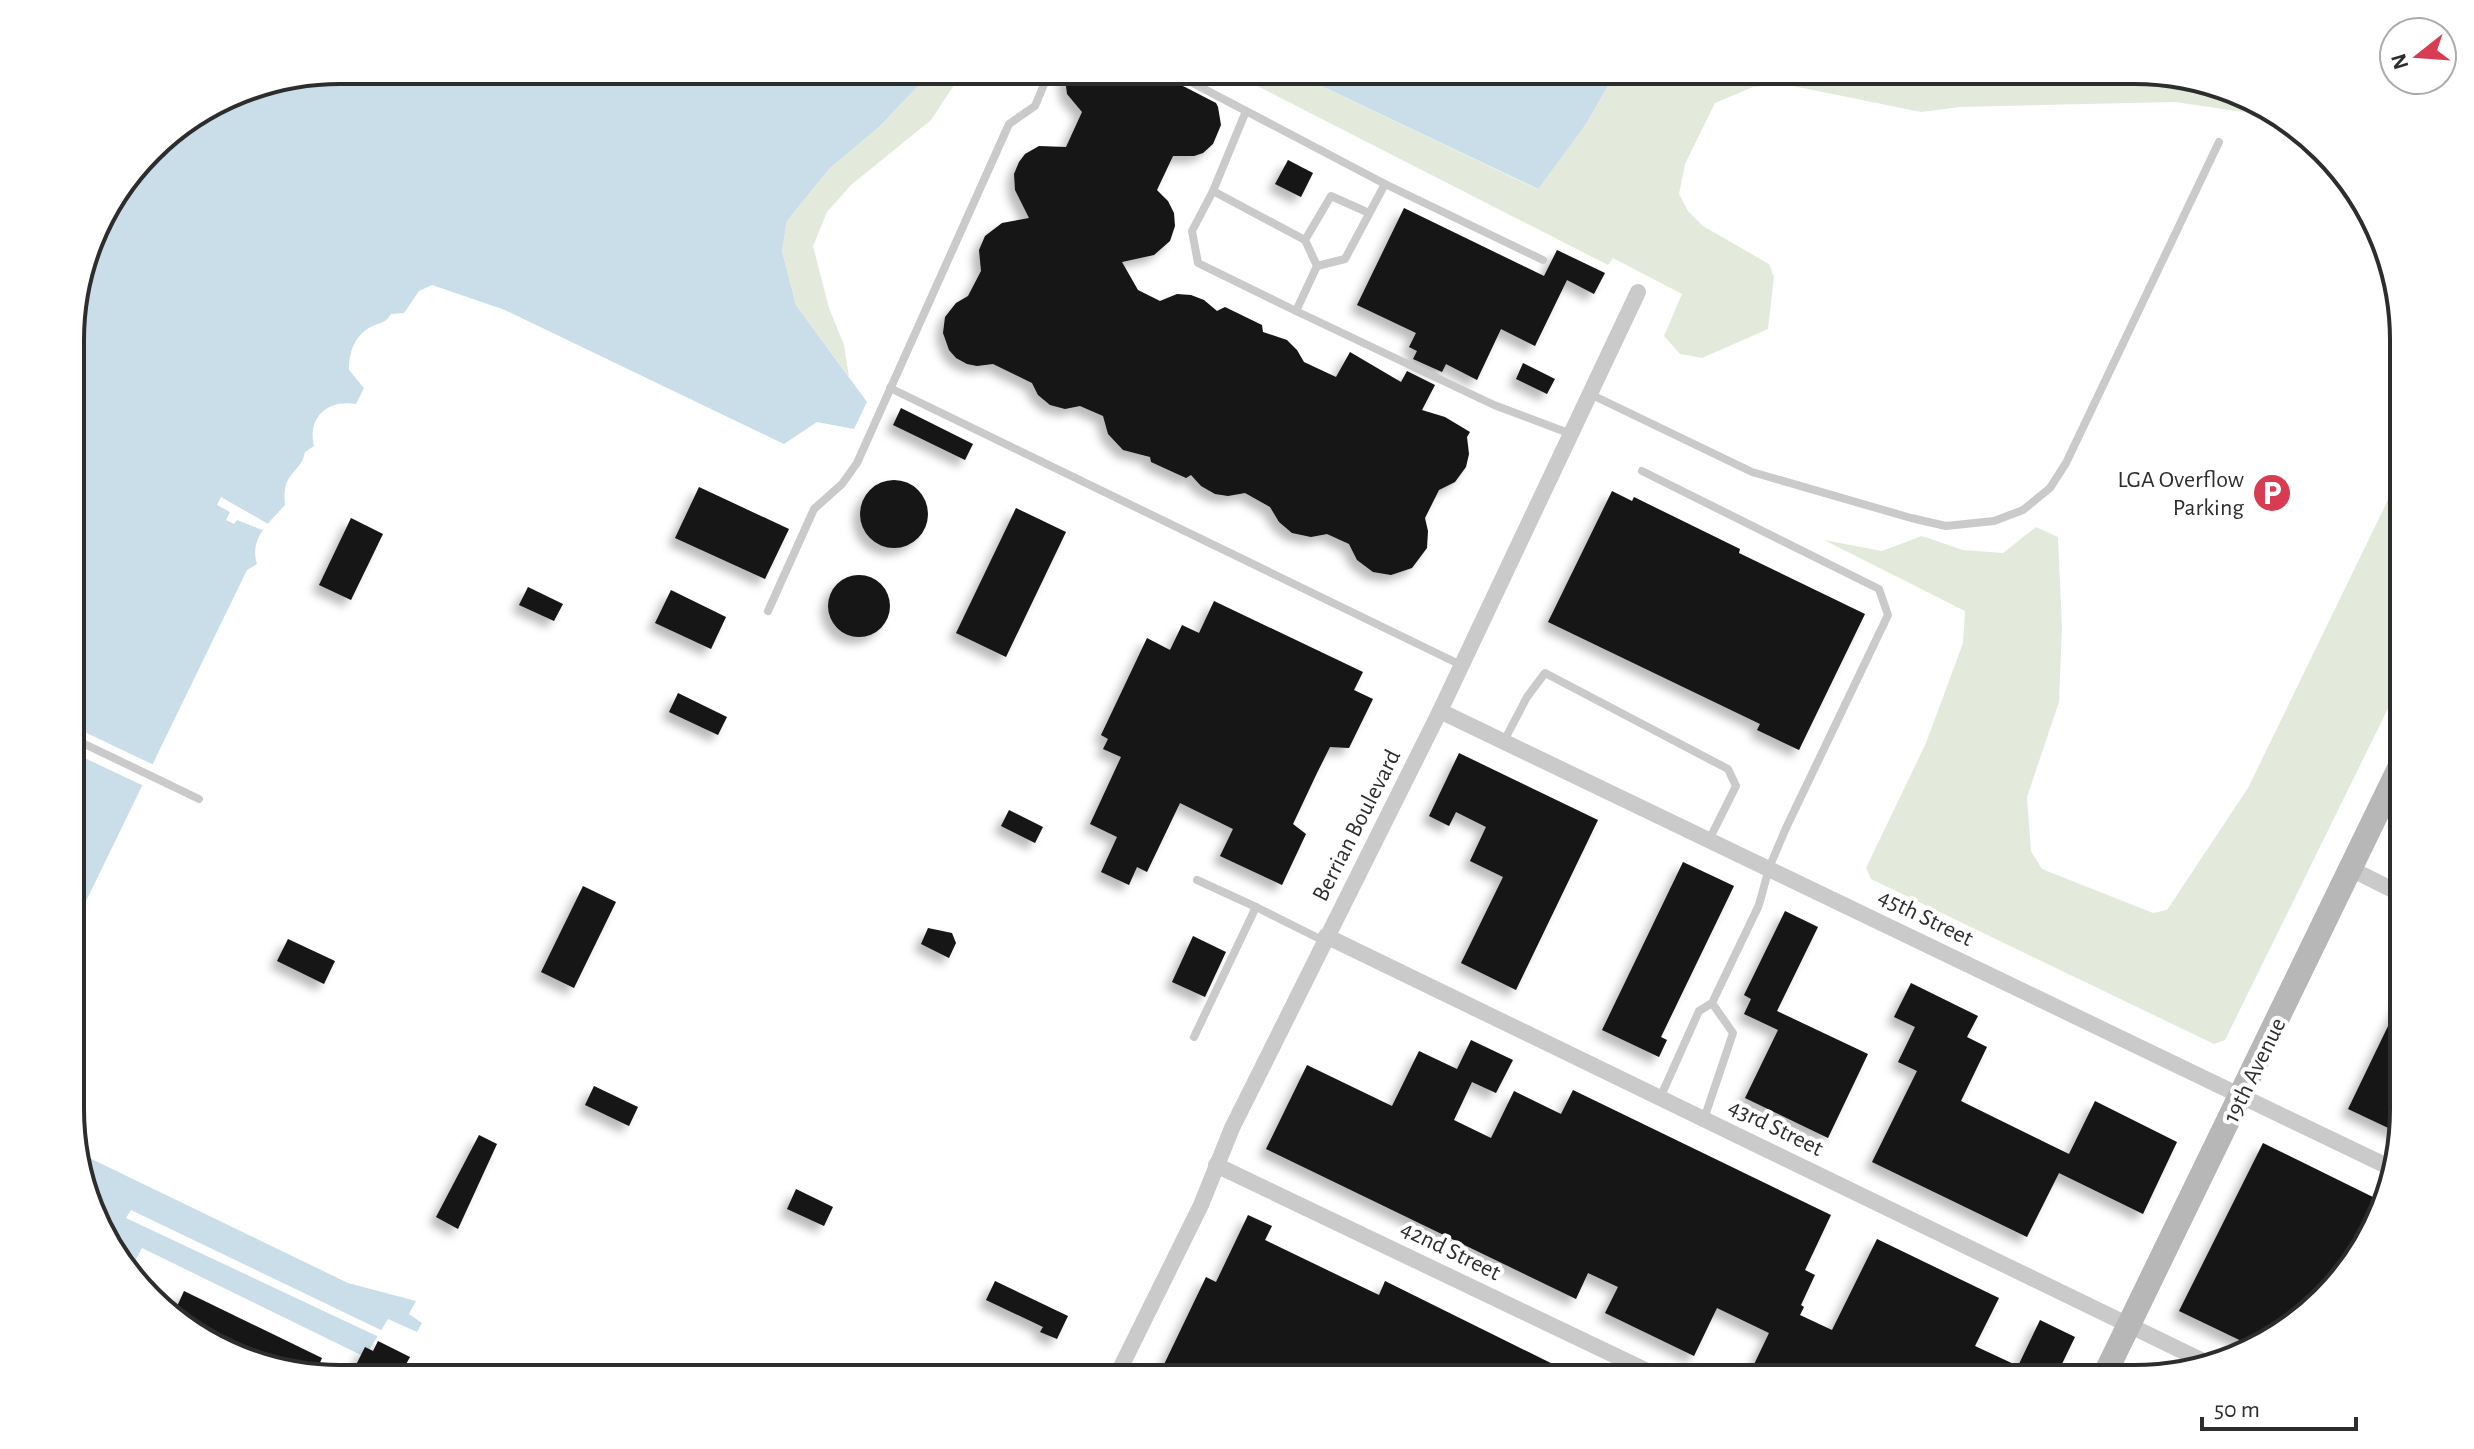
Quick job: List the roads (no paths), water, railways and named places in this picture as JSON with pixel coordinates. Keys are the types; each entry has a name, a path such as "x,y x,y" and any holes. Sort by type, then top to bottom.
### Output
{"street":[{"name":"Berrian Boulevard","path":"1122,1365 1201,1205 1232,1128 1440,711 1638,292"},
{"name":"45th Street","path":"1440,711 2384,1164"},
{"name":"19th Avenue","path":"2110,1364 2389,789"},
{"path":"2351,869 2389,888"},
{"name":"43rd Street","path":"1325,938 2195,1357"},
{"name":"42nd Street","path":"1216,1165 1633,1364"}],"lane":[{"path":"768,611 814,509 842,484 857,463 1009,124 1035,106 1044,84"},
{"path":"1195,84 1385,184 1543,260"},
{"path":"1246,111 1213,191 1192,231 1198,263 1494,405 1572,435"},
{"path":"1590,394 1730,463 1778,480 1946,526 1977,525 2008,516 2036,501 2059,478 2219,142"},
{"path":"1317,266 1345,259 1385,184"},
{"path":"1213,191 1305,240 1317,266 1296,311"},
{"path":"1305,240 1331,196 1369,213"},
{"path":"890,388 1462,665"},
{"path":"1642,471 1879,589 1888,615 1769,868 1759,905 1712,1003 1699,1011 1660,1098"},
{"path":"1504,741 1527,697 1545,673 1728,769 1736,786 1709,840"},
{"path":"84,744 199,799"},
{"path":"1197,880 1325,938"},
{"path":"1194,1037 1256,907"},
{"path":"1704,1119 1733,1033 1712,1003"}],"water":[{"path":"340,84 920,84 880,126 829,169 787,221 782,251 796,305 867,402 854,429 817,422 784,444 505,310 432,285 419,291 404,313 391,314 388,319 368,328 354,343 349,370 364,388 356,404 329,407 317,419 314,446 305,452 289,479 285,505 258,539 257,564 247,570 84,905 86,307 98,258 118,212 148,171 198,127 242,104 274,93 307,86"},
{"path":"1317,84 1609,84 1586,124 1538,189"},
{"path":"89,1158 348,1283 416,1301 409,1314 422,1323 417,1332 388,1319 365,1357 142,1248 135,1262 110,1222"}],"place":[{"name":"LGA Overflow Parking","path":"2272,493"}]}
